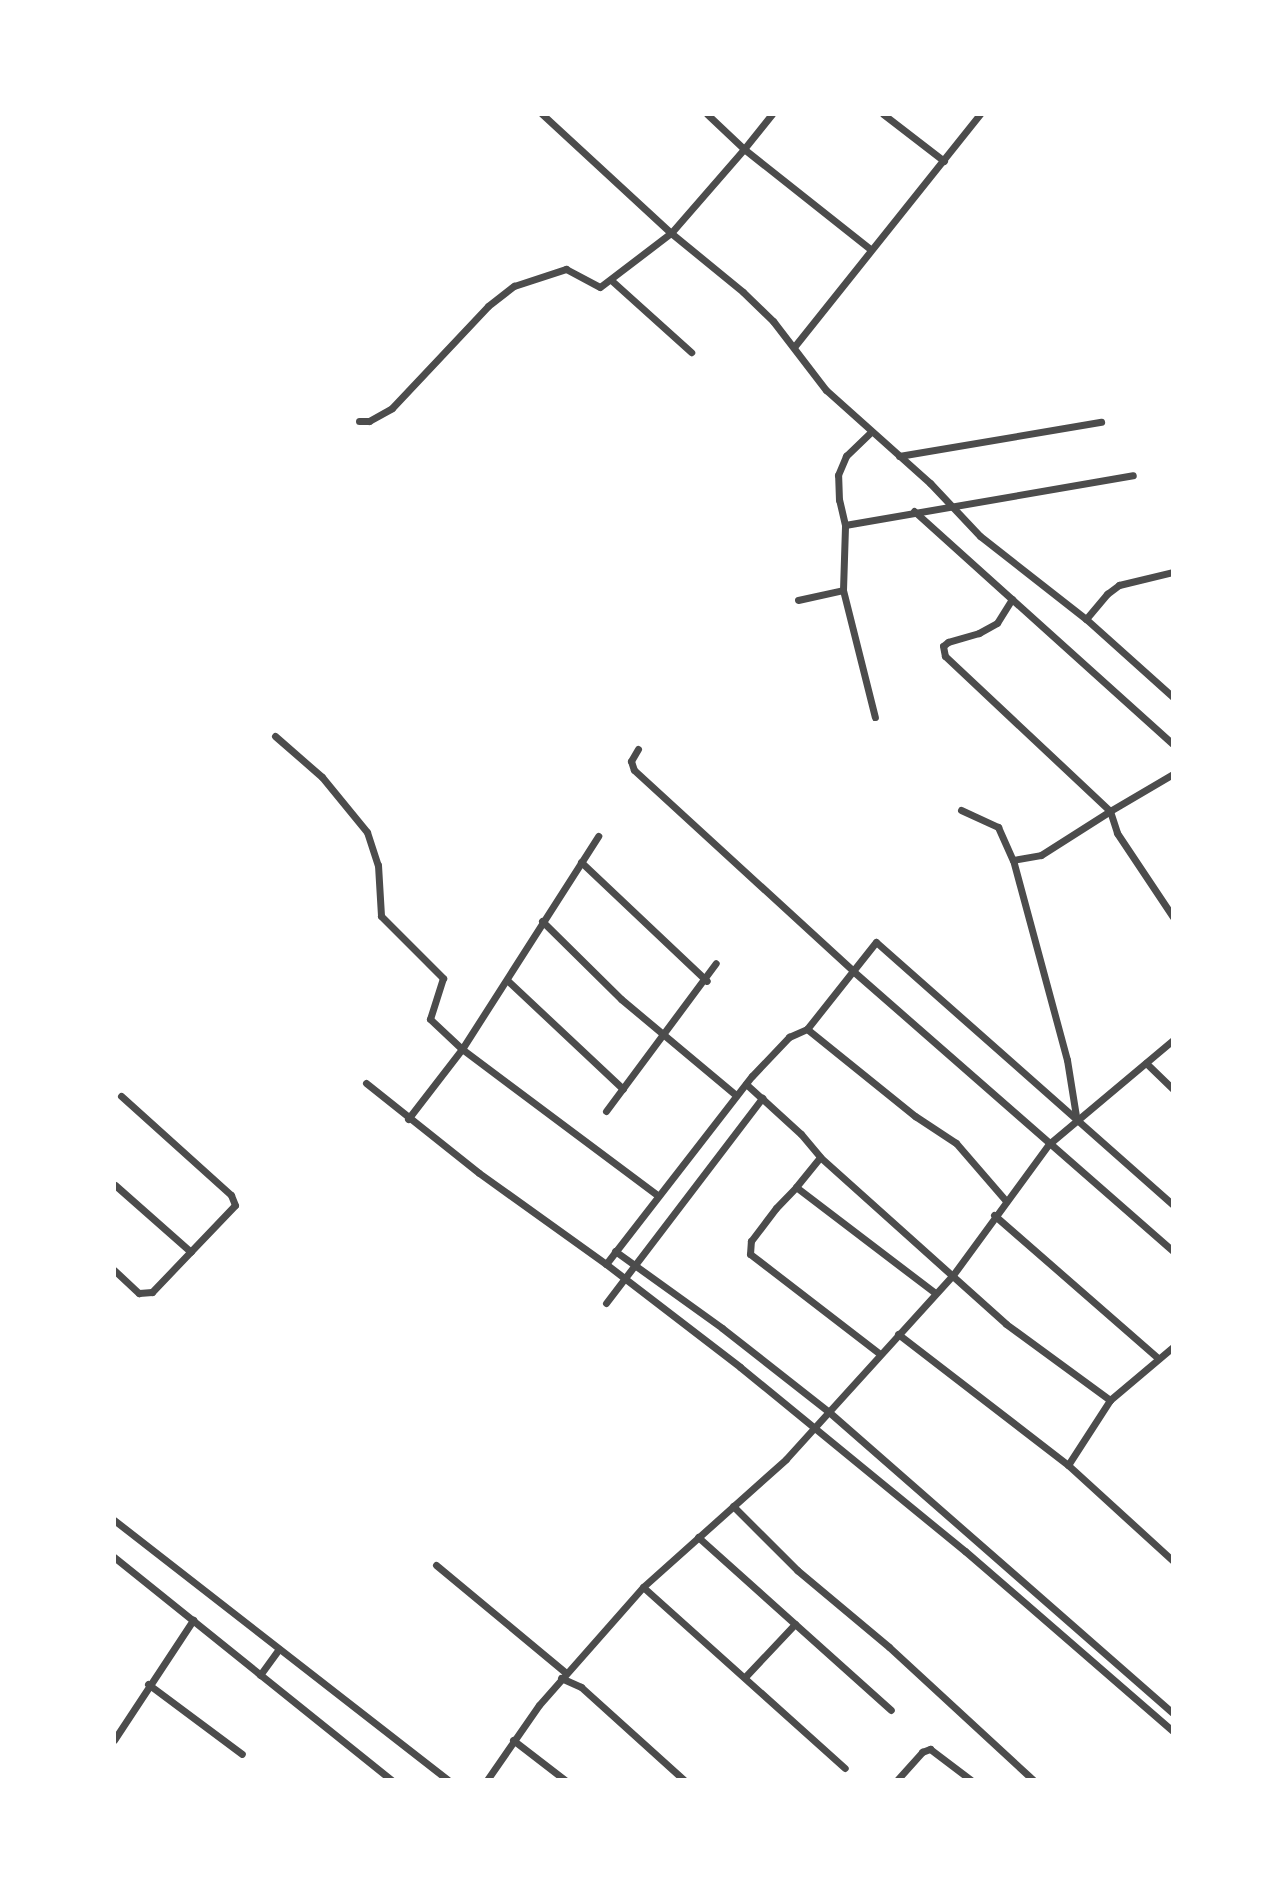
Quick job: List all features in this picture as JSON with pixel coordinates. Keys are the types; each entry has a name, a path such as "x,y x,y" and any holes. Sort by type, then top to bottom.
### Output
{"street":[{"path":"542,114 607,170 671,233 743,292 794,347 826,390 991,544 1086,619 1173,697"},
{"path":"707,114 744,149 870,249"},
{"path":"359,421 369,421 392,408 488,306 514,286 566,269 595,287 611,280 671,233 772,114"},
{"path":"883,114 944,161"},
{"path":"794,347 980,114"},
{"path":"611,280 691,352"},
{"path":"899,456 1101,422"},
{"path":"871,432 846,456 838,475 839,500 845,525 843,590 875,717"},
{"path":"845,525 950,504 1133,475"},
{"path":"914,511 1173,744"},
{"path":"1086,619 1119,585 1173,572"},
{"path":"798,600 843,590"},
{"path":"1012,599 997,623 979,633 948,642 943,652 1110,811 1117,833 1173,917"},
{"path":"275,736 322,777 367,832 378,865 379,911 440,971 443,984 430,1019 462,1049 657,1195"},
{"path":"638,749 631,761 634,770 853,971 1173,1251"},
{"path":"1013,860 1041,855 1173,774"},
{"path":"961,810 998,827 1013,860 1067,1060 1076,1118"},
{"path":"408,1119 462,1049 598,836"},
{"path":"581,862 707,981"},
{"path":"542,921 621,999 736,1095"},
{"path":"606,1264 736,1095 789,1037 807,1029 876,942 1173,1205"},
{"path":"606,1111 707,981 716,963"},
{"path":"507,980 623,1089"},
{"path":"807,1029 915,1116 956,1143 1006,1201"},
{"path":"487,1780 513,1740 564,1676 643,1587 813,1429 934,1292 953,1275 1049,1144 1076,1118 1173,1040"},
{"path":"1146,1063 1173,1089"},
{"path":"366,1083 401,1108 408,1119 740,1367 965,1551 1173,1731"},
{"path":"746,1084 801,1134 820,1157 1006,1324 1110,1400"},
{"path":"114,1270 139,1293 146,1295 233,1208 235,1200 121,1096"},
{"path":"606,1303 762,1098"},
{"path":"820,1157 751,1241 750,1254 880,1354"},
{"path":"115,1185 191,1252"},
{"path":"796,1187 934,1292"},
{"path":"994,1215 1158,1358"},
{"path":"615,1251 722,1328 829,1412 1173,1713"},
{"path":"898,1334 1068,1465 1173,1561"},
{"path":"1068,1465 1110,1400 1173,1347"},
{"path":"733,1506 797,1570 889,1647 1033,1780"},
{"path":"114,1520 448,1780"},
{"path":"698,1537 891,1710"},
{"path":"114,1557 391,1780"},
{"path":"436,1565 564,1676 581,1687 684,1780"},
{"path":"643,1587 845,1768"},
{"path":"114,1740 193,1620"},
{"path":"745,1677 795,1624"},
{"path":"260,1675 279,1649"},
{"path":"148,1684 242,1754"},
{"path":"513,1740 565,1780"},
{"path":"897,1780 922,1752 930,1749 936,1750 971,1780"}]}
